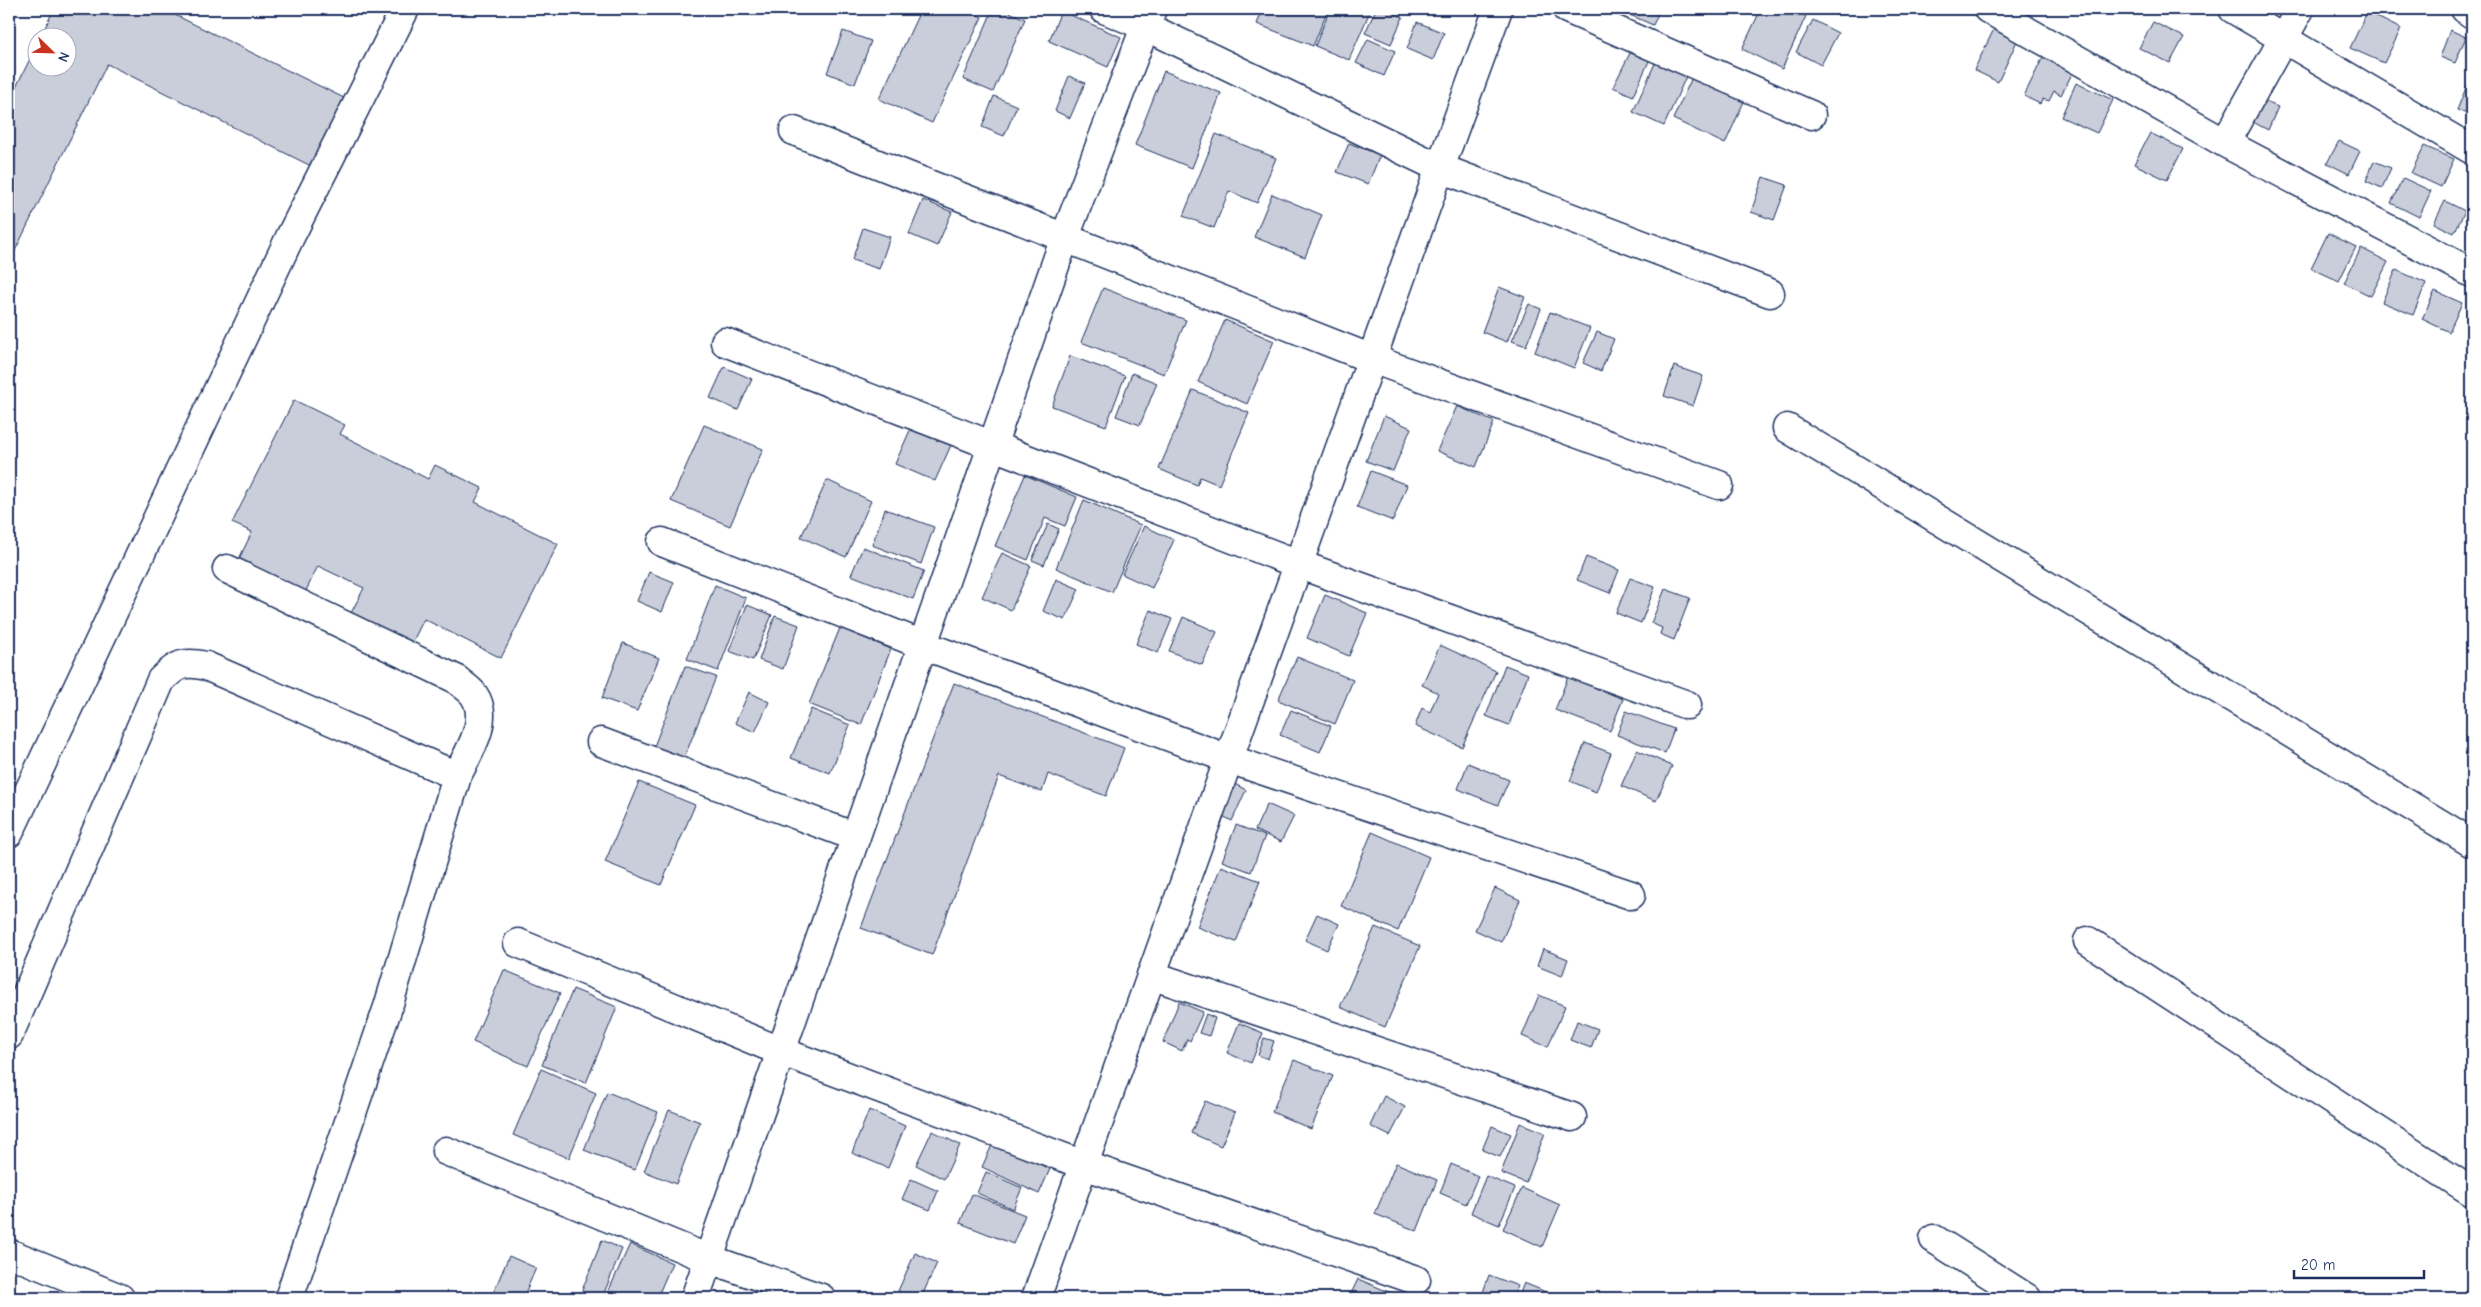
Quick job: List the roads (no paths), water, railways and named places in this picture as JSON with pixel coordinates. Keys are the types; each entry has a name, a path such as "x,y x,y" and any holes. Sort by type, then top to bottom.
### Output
{"street":[{"path":"9,833 290,237 405,9"},
{"path":"1104,9 1148,17 1440,168 1770,294"},
{"path":"1036,1298 1498,9"},
{"path":"1567,9 1811,115"},
{"path":"1988,9 2224,143 2472,273"},
{"path":"2233,9 2472,150"},
{"path":"2224,143 2300,9"},
{"path":"2465,9 2472,14"},
{"path":"696,1298 780,1051 1065,237 1148,17"},
{"path":"794,131 1372,359 1719,485"},
{"path":"725,342 993,444 1298,564 1687,706"},
{"path":"1788,428 2472,843"},
{"path":"662,542 923,645 1229,759 1631,895"},
{"path":"227,570 456,679 474,695 481,718 475,739 457,776 388,1008 290,1298"},
{"path":"9,1034 161,680 174,667 190,662 206,666 457,776"},
{"path":"601,742 856,837"},
{"path":"2088,941 2472,1192"},
{"path":"518,943 780,1051 1084,1165 1416,1280"},
{"path":"1151,975 1572,1117"},
{"path":"446,1151 709,1258 821,1298"},
{"path":"1934,1239 2027,1298"},
{"path":"9,1253 120,1298"}]}
